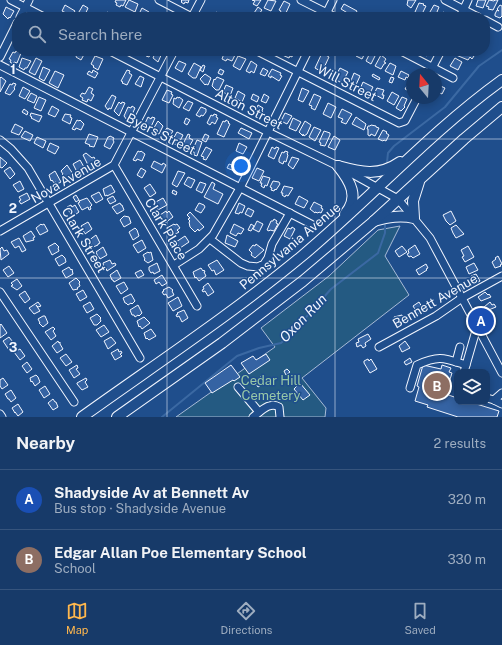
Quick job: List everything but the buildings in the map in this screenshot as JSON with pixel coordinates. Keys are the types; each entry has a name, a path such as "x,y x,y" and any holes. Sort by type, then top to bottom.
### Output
{"highway":[{"name":"Pennsylvania Avenue","path":"82,417 237,307 302,256 447,125 502,80"},
{"path":"117,417 222,343 303,281 373,222 502,106"},
{"path":"338,166 365,172 387,169 403,160 447,125"},
{"path":"332,229 348,211 352,196 351,184 338,166"},
{"path":"373,222 396,216 414,218 412,201 419,180"}],"street":[{"path":"11,0 34,12"},
{"path":"22,12 29,0"},
{"path":"159,0 182,12"},
{"path":"194,12 200,0"},
{"path":"302,0 320,12"},
{"path":"327,12 333,0"},
{"path":"445,0 468,12"},
{"path":"464,10 468,0"},
{"path":"490,23 498,27"},
{"path":"0,57 12,33"},
{"name":"Alton Street","path":"120,56 338,166 398,199"},
{"name":"Nova Avenue","path":"0,231 114,165 171,56"},
{"name":"Will Street","path":"267,56 398,122 405,121 414,104"},
{"path":"174,265 200,249 210,239 240,188 306,56"},
{"path":"408,56 426,68"},
{"path":"433,68 439,56"},
{"name":"Byers Street","path":"0,65 311,224"},
{"path":"442,74 453,78"},
{"name":"Clark Street","path":"0,140 24,162 140,358"},
{"name":"Clark Place","path":"114,165 197,306"},
{"path":"398,199 430,238 502,373"},
{"path":"210,239 241,263 248,266 258,266 264,264 268,258 272,244 290,213"},
{"name":"Bennett Avenue","path":"379,347 436,316 462,298 502,276"},
{"path":"0,292 74,402"},
{"path":"410,388 417,365 431,359 442,358 456,362 465,369 477,327"},
{"path":"456,362 460,347"},
{"path":"238,387 256,415 270,404 275,404 279,407 280,417"},
{"path":"490,399 502,393"},
{"path":"490,399 502,404"}],"green space":[{"name":"Cedar Hill Cemetery","path":"400,226 385,256 409,295 302,378 326,408 325,417 176,417 275,347 261,328 329,276 378,230"}],"waterway":[{"name":"Oxon Run","path":"387,162 388,153 394,146 445,107 479,66 502,50"},
{"name":"Oxon Run","path":"162,417 237,356 259,348 281,343 293,332 331,289 378,253 385,233 385,225"}],"fence":[{"path":"262,376 266,382 258,387 254,381 262,376"}],"place":[{"name":"Shadyside Av at Bennett Av","path":"481,321"},
{"name":"Edgar Allan Poe Elementary School","path":"437,386"}]}
